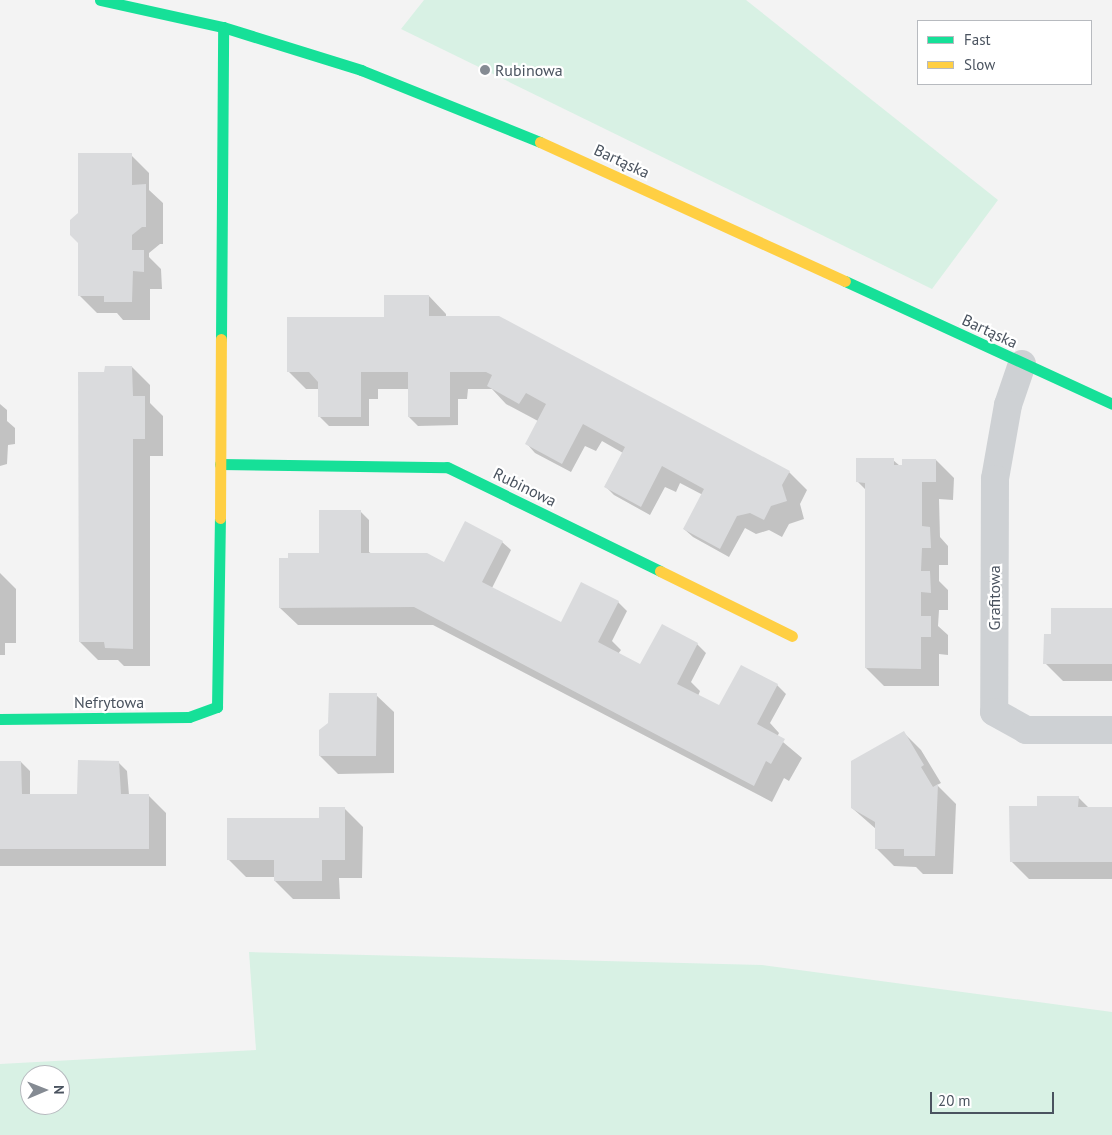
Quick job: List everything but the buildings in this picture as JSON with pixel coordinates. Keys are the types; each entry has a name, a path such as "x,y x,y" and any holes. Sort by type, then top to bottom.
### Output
{"street":[{"name":"Bartąska","path":"100,0 223,27 361,70 554,148 1112,404"},
{"path":"220,464 223,27"},
{"name":"Grafitowa","path":"1022,364 1008,405 995,480 994,712 1026,730 1112,730"},
{"name":"Rubinowa","path":"220,464 447,467 792,636"},
{"name":"Nefrytowa","path":"0,719 189,718 217,707 220,464"}],"green space":[{"path":"424,0 746,0 998,200 932,289 401,29"},
{"path":"249,952 762,965 1112,1012 1112,1135 0,1135 0,1064 256,1050"}],"traffic: fast":[{"path":"100,0 223,27 361,70 540,142"},
{"path":"221,339 223,27"},
{"path":"845,281 1112,404"},
{"path":"220,464 447,467 660,571"},
{"path":"0,719 189,717 217,707 220,518"}],"traffic: slow":[{"path":"540,142 845,281"},
{"path":"220,518 221,339"},
{"path":"660,571 792,636"}],"place":[{"name":"Rubinowa","path":"485,70"}]}
